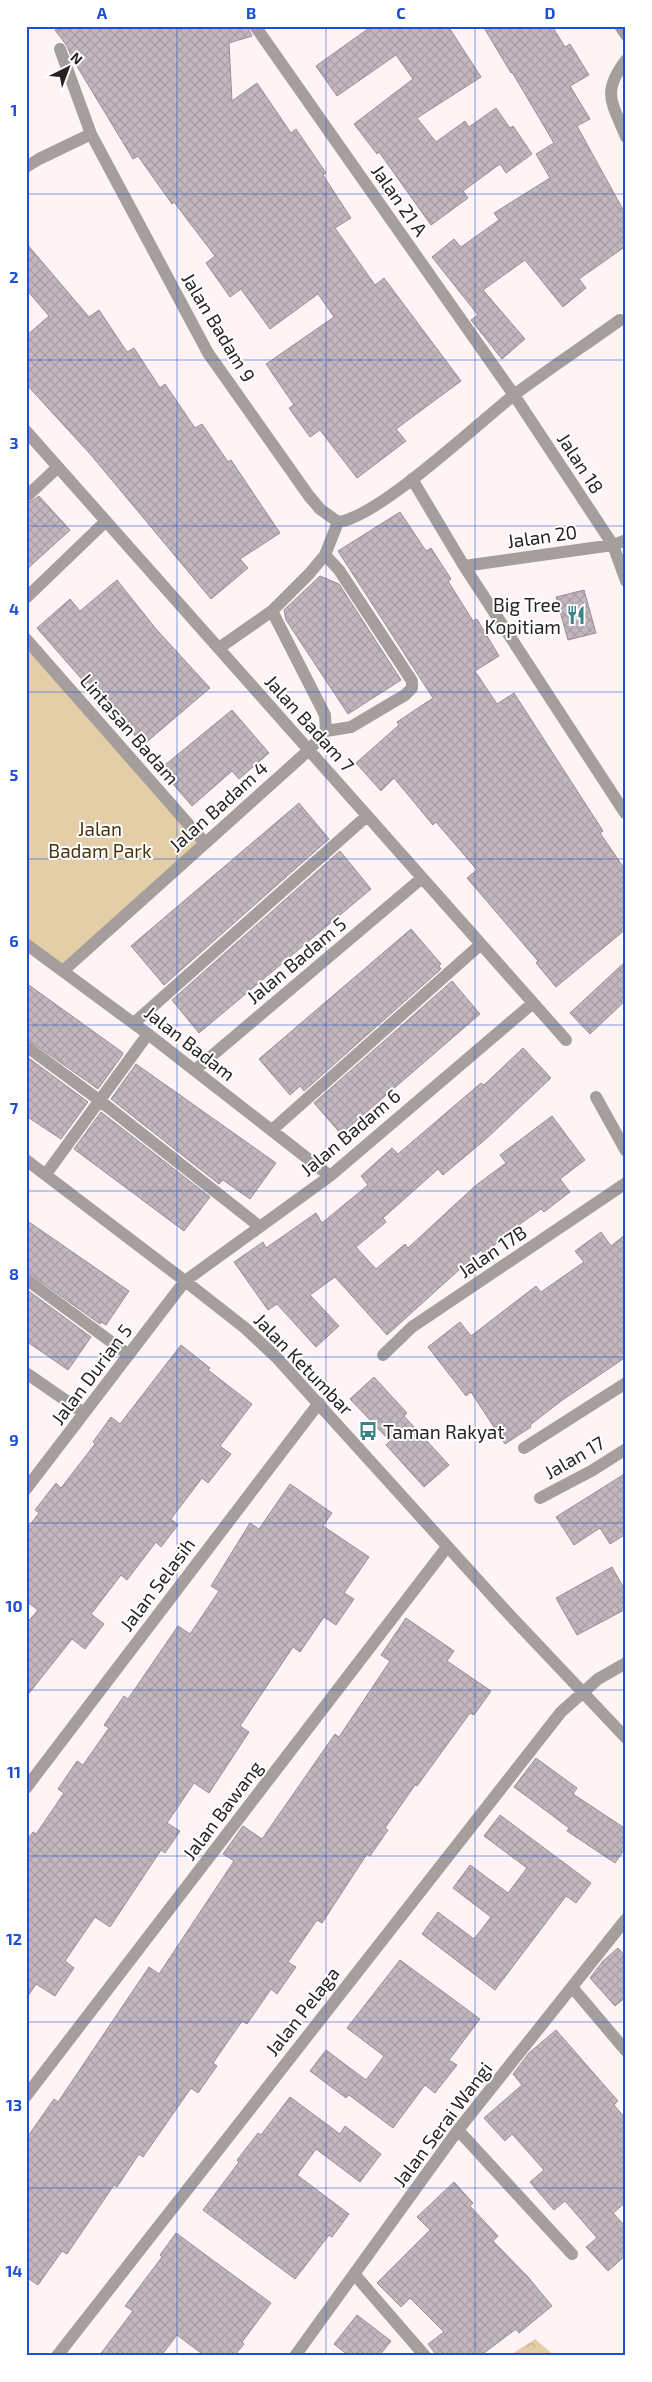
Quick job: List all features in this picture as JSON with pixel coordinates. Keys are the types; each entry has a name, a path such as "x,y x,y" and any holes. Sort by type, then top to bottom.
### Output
{"street":[{"name":"Jalan 21 A","path":"255,26 514,395"},
{"path":"620,26 626,35"},
{"name":"Jalan Badam 9","path":"60,49 91,134 208,353 320,510 338,522"},
{"path":"626,60 613,78 610,97 626,137"},
{"path":"26,168 39,159 91,134"},
{"path":"219,648 272,611 327,549 338,522 346,521 370,509 412,479 514,395 620,320"},
{"name":"Jalan 18","path":"514,395 613,545 626,581"},
{"name":"Jalan Badam 7","path":"26,431 566,1040"},
{"path":"26,497 58,466"},
{"path":"412,479 464,566 625,813"},
{"path":"26,598 106,521"},
{"name":"Jalan 20","path":"464,566 613,545 626,540"},
{"path":"272,611 325,715 326,731 351,727 405,695 412,688 412,681 327,549"},
{"name":"Lintasan Badam","path":"26,639 205,843"},
{"name":"Jalan Badam 4","path":"63,971 308,750 326,731"},
{"path":"134,1023 367,816"},
{"name":"Jalan Badam 5","path":"195,1070 422,878"},
{"name":"Jalan Badam","path":"26,944 134,1023 330,1176"},
{"path":"272,1130 481,944"},
{"name":"Jalan Badam 6","path":"185,1281 330,1176 532,1003"},
{"path":"46,1174 148,1034"},
{"path":"26,1046 99,1100 259,1226"},
{"path":"596,1097 626,1151"},
{"name":"Jalan Ketumbar","path":"26,1160 245,1328 300,1381 447,1547 626,1738"},
{"name":"Jalan 17B","path":"383,1355 412,1327 626,1183"},
{"path":"26,1279 129,1355"},
{"name":"Jalan Durian 5","path":"26,1489 185,1281"},
{"path":"26,1373 84,1414"},
{"path":"524,1448 626,1383"},
{"name":"Jalan Selasih","path":"26,1788 319,1403"},
{"name":"Jalan 17","path":"540,1498 593,1470 626,1449"},
{"name":"Jalan Bawang","path":"26,2096 447,1547"},
{"name":"Jalan Pelaga","path":"57,2356 560,1712 598,1679 626,1663"},
{"name":"Jalan Serai Wangi","path":"295,2356 458,2130 626,1919"},
{"path":"572,1988 626,2051"},
{"path":"458,2130 572,2254"},
{"path":"355,2275 425,2356"}],"green space":[{"name":"Jalan Badam Park","path":"26,647 205,843 63,971 26,944"},
{"path":"535,2339 555,2356 509,2356"}],"building":[{"path":"88,26 247,26 252,36 229,43 232,101 257,83 291,133 296,129 326,173 323,175 351,218 335,228 375,285 384,278 461,381 396,429 406,441 357,478 320,430 310,437 289,408 294,405 266,364 334,317 318,294 270,329 241,289 230,297 206,263 215,256 174,202 172,204 138,156 133,159 72,58 67,46 55,30"},
{"path":"372,26 448,26 481,77 417,118 436,142 465,121 469,127 496,108 510,128 513,126 532,154 506,173 500,164 463,191 468,198 431,225 379,152 377,154 354,124 413,79 396,55 337,96 316,66"},
{"path":"483,26 552,26 565,47 570,44 589,75 570,86 590,119 577,126 626,215 626,246 579,279 586,288 563,307 525,260 483,290 525,339 502,359 471,320 478,315 432,257 454,239 461,247 499,220 494,213 550,178 536,154 554,143"},
{"path":"26,243 89,317 99,310 127,352 134,348 160,388 165,384 195,428 202,424 228,462 231,460 280,533 240,559 248,568 211,599 91,455 26,384 26,336 49,316 26,289"},
{"path":"39,496 70,530 26,570 26,505"},
{"path":"400,512 426,551 431,548 451,579 448,581 473,621 477,619 499,656 475,671 497,704 514,693 603,831 600,833 626,871 626,929 556,987 536,963 538,961 467,878 477,870 436,822 433,825 394,778 381,791 356,763 399,725 397,722 433,698 338,551"},
{"path":"320,576 339,584 401,680 348,714 286,620 284,610"},
{"path":"117,580 156,629 210,688 143,745 88,682 86,684 37,628 70,599 80,611"},
{"name":"Big Tree Kopitiam","path":"584,590 596,633 568,640 556,597"},
{"path":"232,710 269,753 239,779 232,771 192,806 160,769"},
{"path":"299,803 329,839 164,985 131,946"},
{"path":"340,851 371,889 199,1033 172,1000"},
{"path":"411,929 441,964 439,966 441,969 304,1091 300,1086 290,1095 259,1059"},
{"path":"626,961 626,1000 590,1034 570,1013"},
{"path":"452,981 480,1014 341,1134 314,1103"},
{"path":"26,983 122,1052 123,1054 98,1089 26,1038"},
{"path":"523,1048 551,1078 487,1138 443,1175 438,1169 383,1218 386,1222 356,1247 376,1269 405,1244 408,1248 475,1186 506,1163 500,1155 552,1116 585,1160 560,1179 570,1192 544,1212 541,1209 516,1227 484,1254 481,1250 387,1335 335,1277 310,1295 339,1326 316,1347 277,1304 268,1310 234,1262 263,1242 266,1248 316,1213 322,1223 368,1185 361,1176 392,1148 398,1154 481,1083 484,1085"},
{"path":"26,1056 88,1102 61,1139 26,1116"},
{"path":"136,1064 276,1163 250,1199 223,1180 219,1184 111,1099"},
{"path":"101,1112 210,1197 184,1231 74,1149"},
{"path":"26,1220 129,1291 106,1325 101,1322 100,1324 26,1271"},
{"path":"601,1232 611,1246 626,1234 626,1357 561,1401 530,1425 531,1427 505,1444 471,1392 466,1396 428,1347 460,1322 471,1336 536,1286 541,1292 584,1262 575,1251"},
{"path":"26,1289 91,1337 68,1370 26,1341"},
{"path":"181,1345 210,1368 208,1370 252,1404 220,1446 231,1454 208,1483 202,1478 171,1519 178,1525 161,1547 156,1542 127,1580 121,1575 91,1614 104,1624 85,1649 72,1639 26,1697 26,1624 38,1610 26,1601 26,1530 39,1513 35,1510 56,1483 61,1488 95,1444 93,1442 111,1417 120,1424"},
{"path":"374,1377 407,1413 404,1416 449,1465 424,1487 386,1445 390,1441 350,1399"},
{"path":"626,1473 626,1534 610,1544 600,1528 574,1545 556,1517"},
{"path":"290,1484 332,1513 323,1526 369,1557 344,1593 354,1599 336,1625 324,1617 300,1652 293,1647 240,1726 249,1732 209,1793 194,1783 167,1823 180,1831 165,1853 161,1850 110,1927 95,1917 65,1961 74,1968 55,1996 36,1984 26,1999 26,1842 33,1832 36,1834 64,1793 58,1789 77,1761 83,1765 109,1728 104,1725 124,1696 128,1699 178,1626 190,1634 219,1591 211,1586 250,1523 259,1529"},
{"path":"612,1567 626,1592 626,1609 577,1635 556,1598"},
{"path":"406,1618 454,1651 447,1661 491,1691 474,1715 470,1713 417,1786 415,1785 385,1828 388,1830 370,1856 367,1854 322,1923 317,1920 288,1962 296,1967 277,1994 271,1989 247,2024 242,2021 213,2063 217,2066 198,2093 191,2088 143,2157 139,2154 117,2187 114,2185 67,2254 62,2251 38,2285 26,2277 26,2139 54,2099 58,2102 149,1967 159,1974 234,1861 223,1854 243,1826 262,1839 335,1734 339,1737 390,1661 381,1655"},
{"path":"536,1758 577,1788 573,1794 626,1829 626,1847 615,1863 567,1831 569,1828 514,1787"},
{"path":"500,1815 591,1883 576,1903 566,1896 495,1990 422,1934 438,1912 474,1939 491,1917 453,1888 470,1865 508,1893 527,1868 484,1836"},
{"path":"618,1948 626,1957 626,1997 615,2006 590,1978 603,1961"},
{"path":"400,1960 480,2019 449,2060 457,2065 435,2093 425,2085 393,2128 349,2095 346,2098 310,2071 326,2050 366,2080 384,2056 347,2028"},
{"path":"556,2030 618,2101 614,2105 626,2119 626,2202 613,2213 626,2227 626,2255 608,2271 586,2247 597,2238 565,2201 554,2210 530,2182 544,2170 512,2134 505,2141 484,2118 522,2085 513,2074 529,2053"},
{"path":"290,2097 340,2134 345,2126 381,2154 360,2182 316,2149 297,2175 349,2214 332,2237 329,2235 295,2279 203,2210 239,2162 237,2160 258,2133 261,2135"},
{"path":"454,2182 473,2203 470,2206 498,2236 493,2241 528,2277 552,2306 519,2333 516,2329 480,2356 437,2356 428,2344 444,2332 410,2298 401,2307 377,2283 430,2230 417,2217"},
{"path":"176,2233 271,2303 234,2356 205,2356 177,2335 161,2356 99,2356 133,2311 125,2306 162,2257 160,2255"},
{"path":"357,2315 391,2341 379,2356 349,2356 334,2344"}],"place":[{"name":"Big Tree Kopitiam","path":"576,615"},
{"name":"Taman Rakyat","path":"368,1431"}]}
